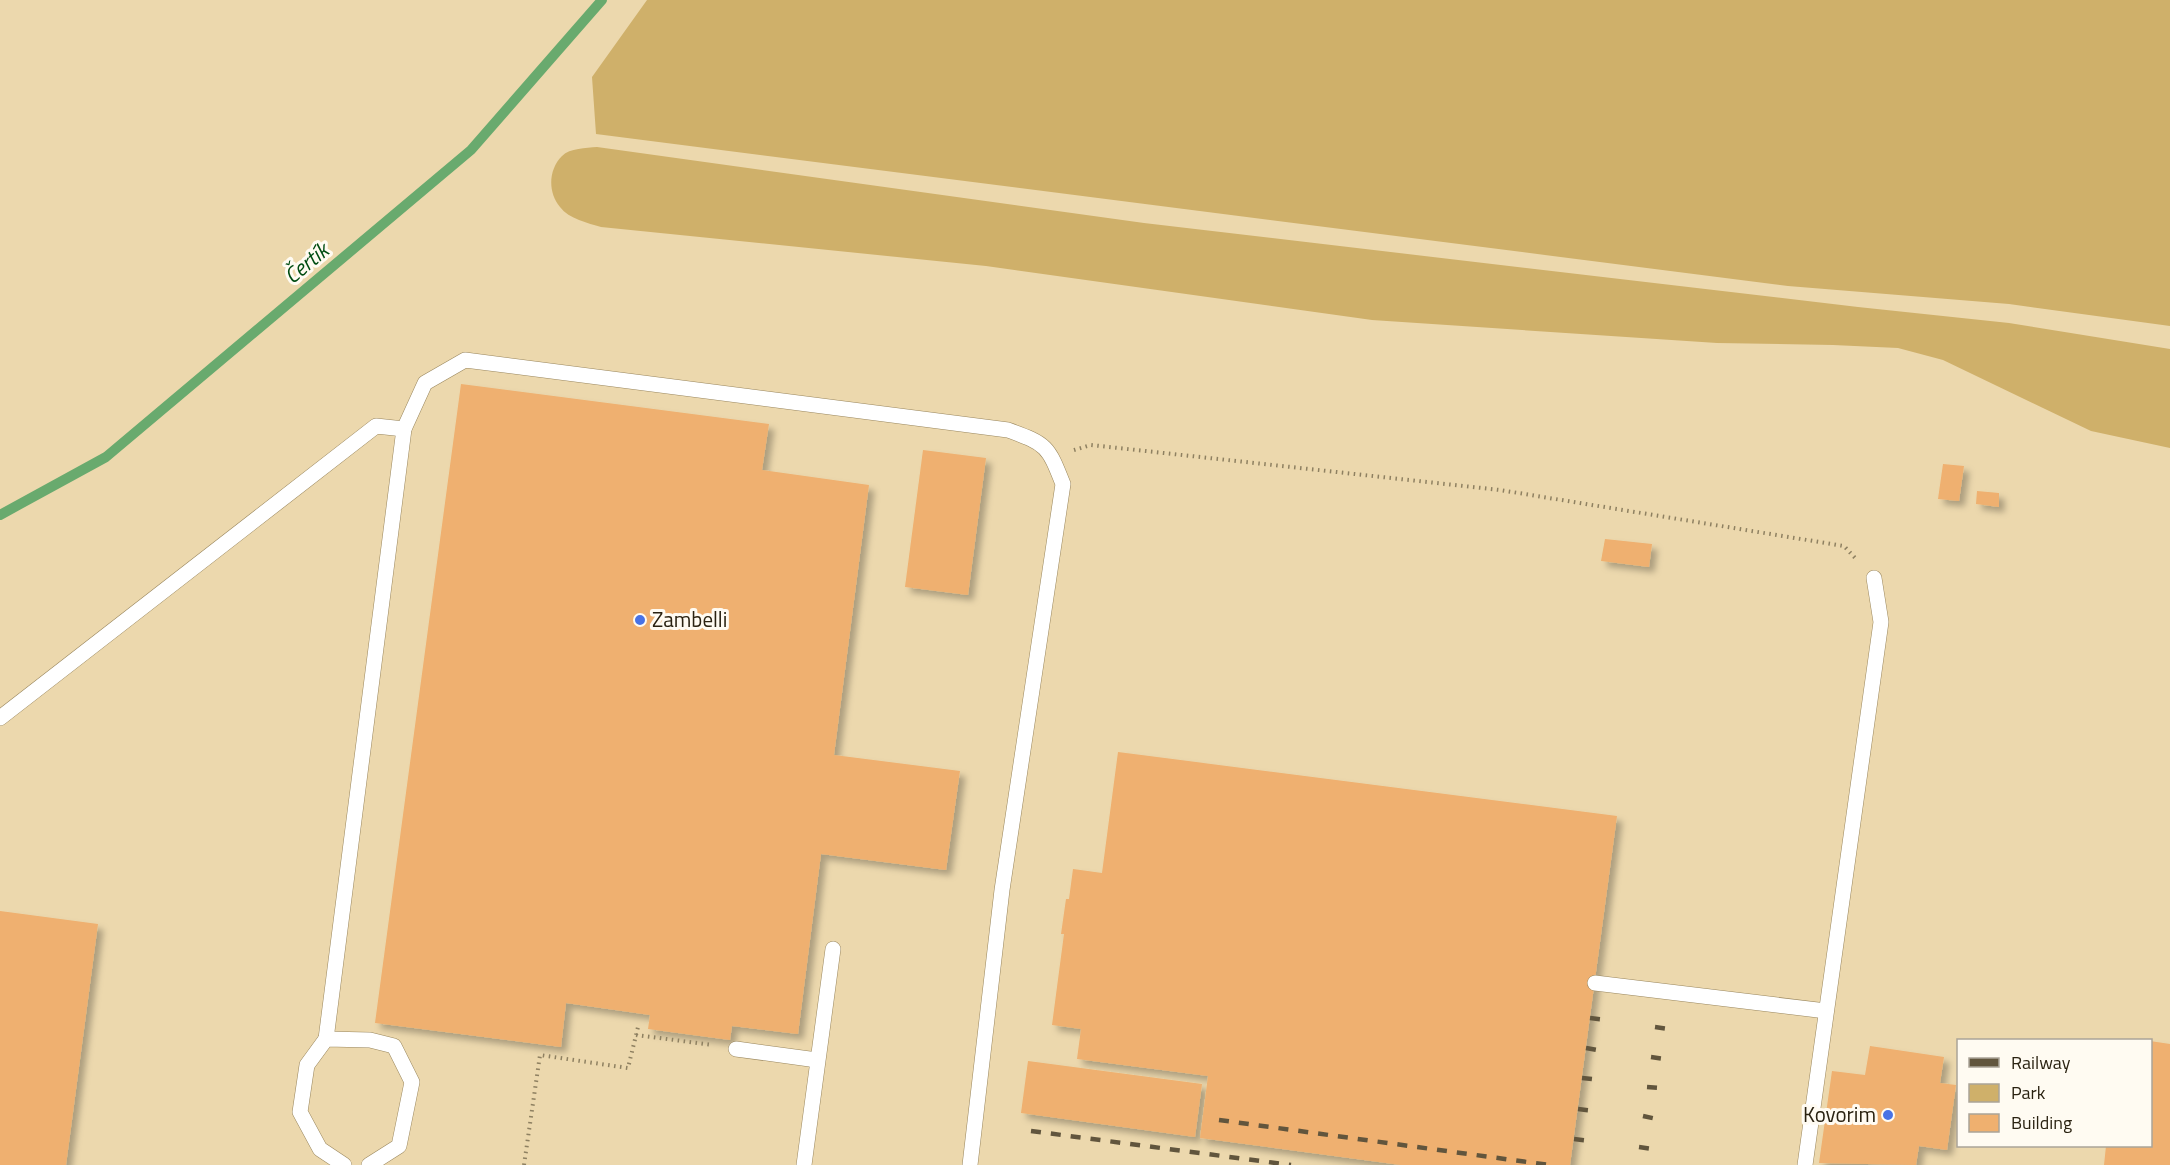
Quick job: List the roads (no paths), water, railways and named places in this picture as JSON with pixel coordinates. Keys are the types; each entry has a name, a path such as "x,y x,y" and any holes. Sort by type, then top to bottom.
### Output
{"lane":[{"path":"344,1165 320,1149 300,1112 308,1065 326,1039 404,429 425,383 465,360 1008,430 1038,441 1052,457 1063,484 1002,890 970,1165"},
{"path":"0,718 376,426 404,429"},
{"path":"1805,1165 1881,622 1875,578"},
{"path":"804,1165 834,949"},
{"path":"1595,983 1826,1011"},
{"path":"326,1039 370,1040 394,1046 412,1082 399,1146 369,1165"},
{"path":"736,1048 817,1060"}],"waterway":[{"name":"Čertík","path":"0,515 106,457 471,150 602,0"}],"railway":[{"path":"1590,1018 1607,1020"},
{"path":"1655,1027 1669,1029"},
{"path":"1586,1048 1603,1051"},
{"path":"1651,1057 1665,1059"},
{"path":"1582,1078 1600,1080"},
{"path":"1647,1087 1661,1088"},
{"path":"1578,1109 1595,1111"},
{"path":"1643,1116 1657,1119"},
{"path":"1219,1120 1549,1165"},
{"path":"1031,1131 1291,1165"},
{"path":"1574,1139 1591,1141"},
{"path":"1639,1147 1653,1149"}],"place":[{"name":"Zambelli","path":"640,620"},
{"name":"Kovorim","path":"1888,1115"}]}
